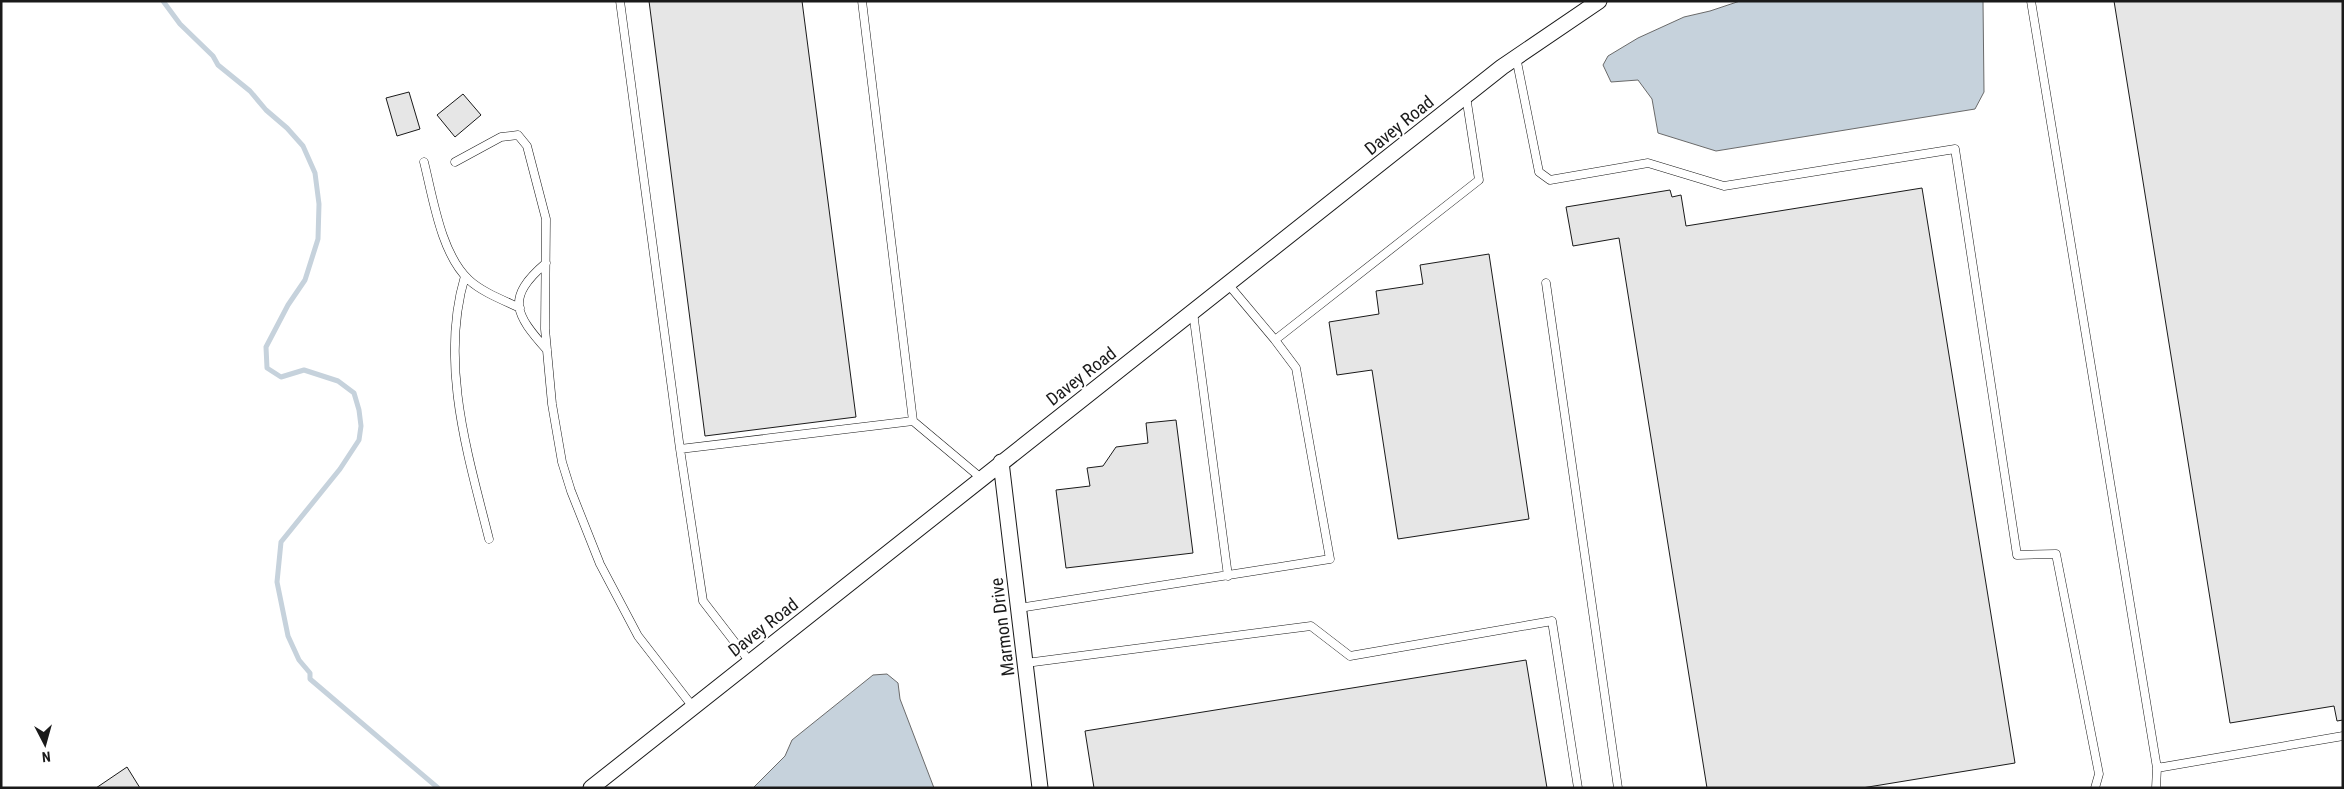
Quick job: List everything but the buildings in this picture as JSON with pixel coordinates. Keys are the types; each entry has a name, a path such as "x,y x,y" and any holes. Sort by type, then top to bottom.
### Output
{"street":[{"name":"Davey Road","path":"591,788 1466,96 1516,57 1599,1"},
{"name":"Marmon Drive","path":"1001,462 1040,788"}],"lane":[{"path":"620,1 680,449 703,601 750,662"},
{"path":"862,1 913,421 981,478"},
{"path":"2031,1 2158,768 2156,788"},
{"path":"1516,57 1539,172 1550,180 1648,163 1724,186 1955,150 2016,555 2056,554 2099,774 2096,788"},
{"path":"1275,340 1479,180 1466,96"},
{"path":"455,162 501,137 518,135 527,146 546,219 547,350 552,404 562,462 571,491 600,564 638,636 693,707"},
{"path":"424,162 447,248 465,276 486,291 520,308"},
{"path":"546,262 527,279 520,292 520,308 526,326 547,350"},
{"path":"465,276 457,302 455,352 461,418 489,539"},
{"path":"1546,283 1618,788"},
{"path":"1019,608 1330,559 1296,368 1228,284"},
{"path":"1193,312 1228,576"},
{"path":"680,449 913,421"},
{"path":"1026,663 1312,626 1350,656 1552,621 1578,788"},
{"path":"2158,768 2343,736"}],"shaded area":[{"path":"1740,1 1983,1 1984,92 1975,109 1716,151 1658,133 1652,99 1638,80 1611,82 1603,65 1608,56 1638,38 1684,17"},
{"path":"887,674 898,683 900,699 934,788 753,788 785,756 792,740 873,675"}],"waterway":[{"path":"163,1 180,24 213,56 218,65 250,91 266,110 287,128 303,146 315,173 319,204 318,239 305,280 288,305 266,347 267,368 281,377 304,370 338,381 354,393 361,426 359,440 340,469 281,542 277,582 288,636 299,660 310,673 310,679 438,788"}]}
